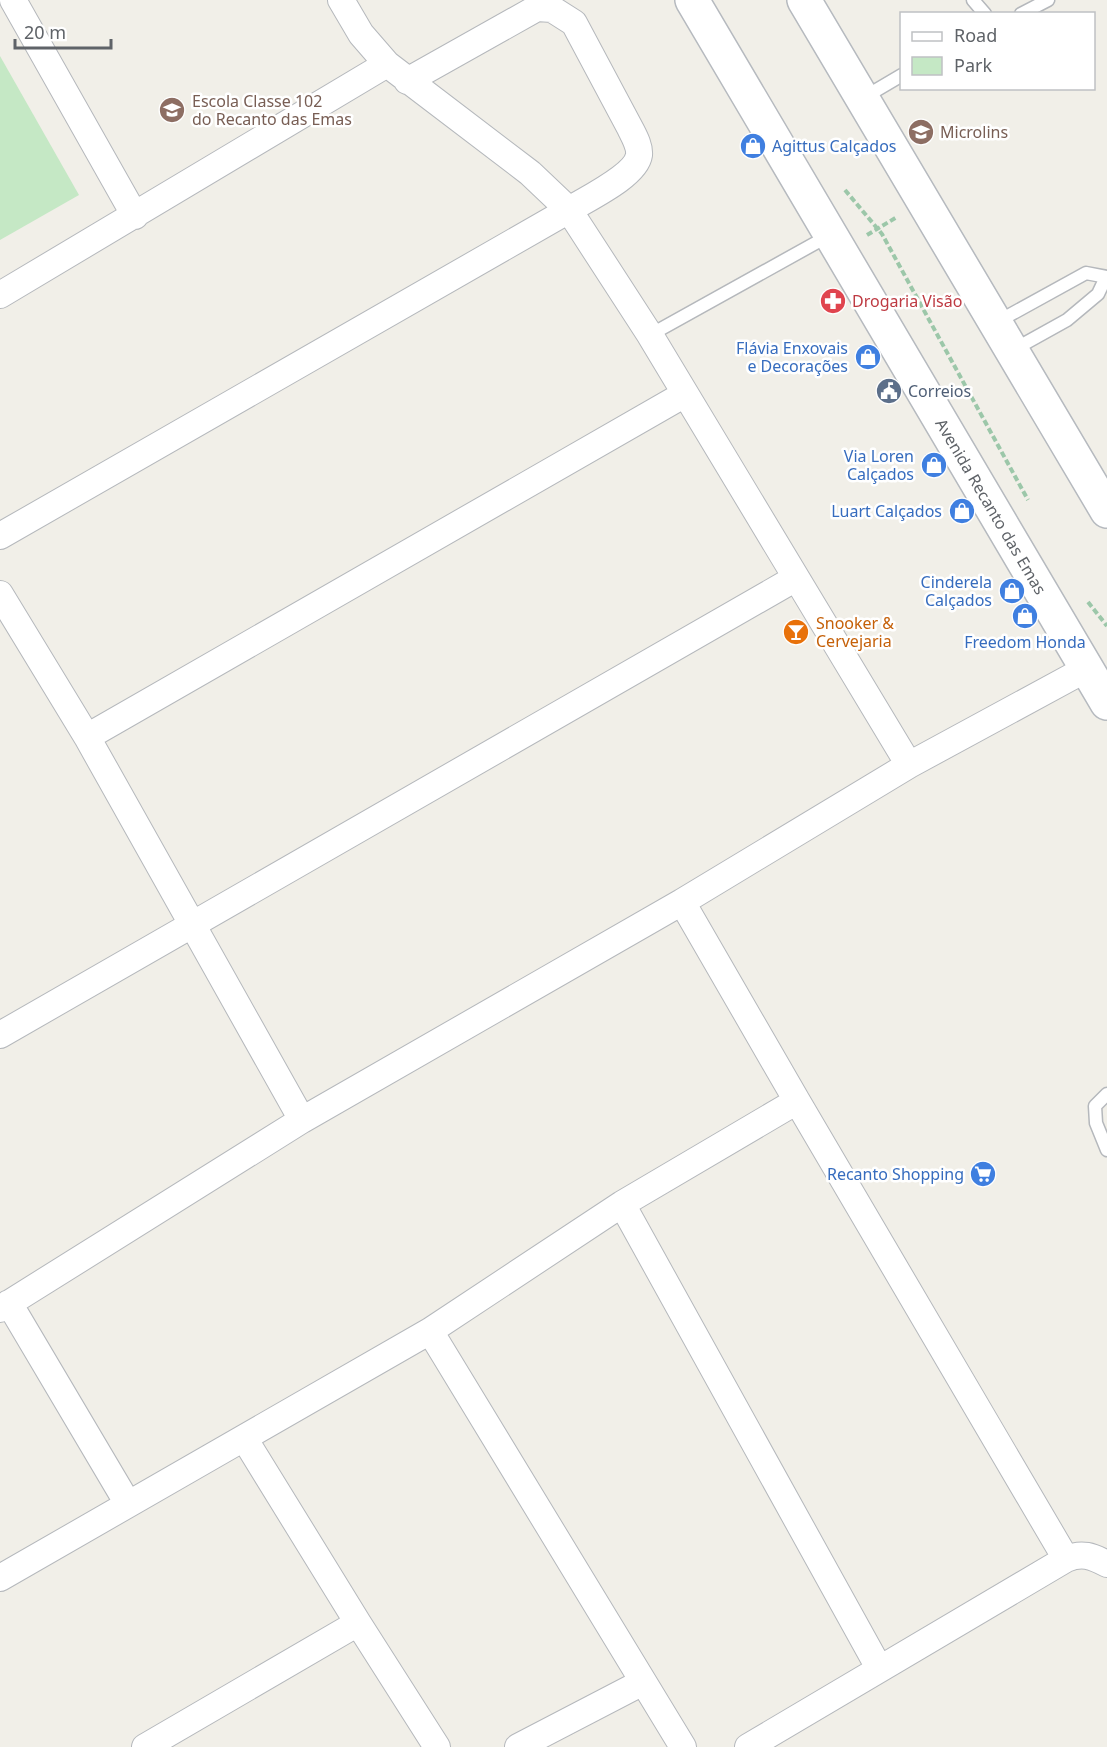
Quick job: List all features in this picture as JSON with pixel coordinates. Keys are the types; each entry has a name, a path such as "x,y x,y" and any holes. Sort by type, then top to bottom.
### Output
{"main road":[{"name":"Avenida Recanto das Emas","path":"692,0 1107,703"},
{"path":"804,0 1107,511"}],"street":[{"path":"14,0 135,216"},
{"path":"341,0 360,34 387,64 530,173 569,210 650,335 909,765"},
{"path":"0,536 569,210 627,174 636,165 639,154 633,134 574,23 552,9 537,8 407,81"},
{"path":"0,296 387,64"},
{"path":"87,737 685,394"},
{"path":"1,1032 192,926 796,578"},
{"path":"0,594 87,737 302,1120"},
{"path":"128,1504 5,1306 302,1120 682,902 909,765 1086,669"},
{"path":"682,902 1066,1559"},
{"path":"0,1578 430,1331 622,1204 797,1101"},
{"path":"622,1204 879,1668"},
{"path":"430,1331 683,1747"},
{"path":"244,1438 357,1623 437,1747"},
{"path":"748,1747 1066,1559 1088,1555 1107,1564"},
{"path":"145,1747 357,1623"},
{"path":"518,1747 643,1682"}],"lane":[{"path":"973,0 983,12"},
{"path":"1025,12 1048,0"},
{"path":"861,99 900,76"},
{"path":"650,335 836,242"},
{"path":"1086,273 1107,277 1098,294 1067,320 1005,337 1086,273"},
{"path":"1107,1094 1095,1106 1096,1123 1107,1150"}],"path":[{"path":"836,242 923,201"}],"green space":[{"path":"0,56 79,195 0,240"}],"place":[{"name":"Escola Classe 102 do Recanto das Emas","path":"172,110"},
{"name":"Microlins","path":"921,132"},
{"name":"Agittus Calçados","path":"753,146"},
{"name":"Drogaria Visão","path":"833,301"},
{"name":"Flávia Enxovais e Decorações","path":"868,357"},
{"name":"Correios","path":"889,391"},
{"name":"Via Loren Calçados","path":"934,465"},
{"name":"Luart Calçados","path":"962,511"},
{"name":"Cinderela Calçados","path":"1012,591"},
{"name":"Freedom Honda","path":"1025,616"},
{"name":"Snooker & Cervejaria","path":"796,632"},
{"name":"Recanto Shopping","path":"983,1174"}]}
